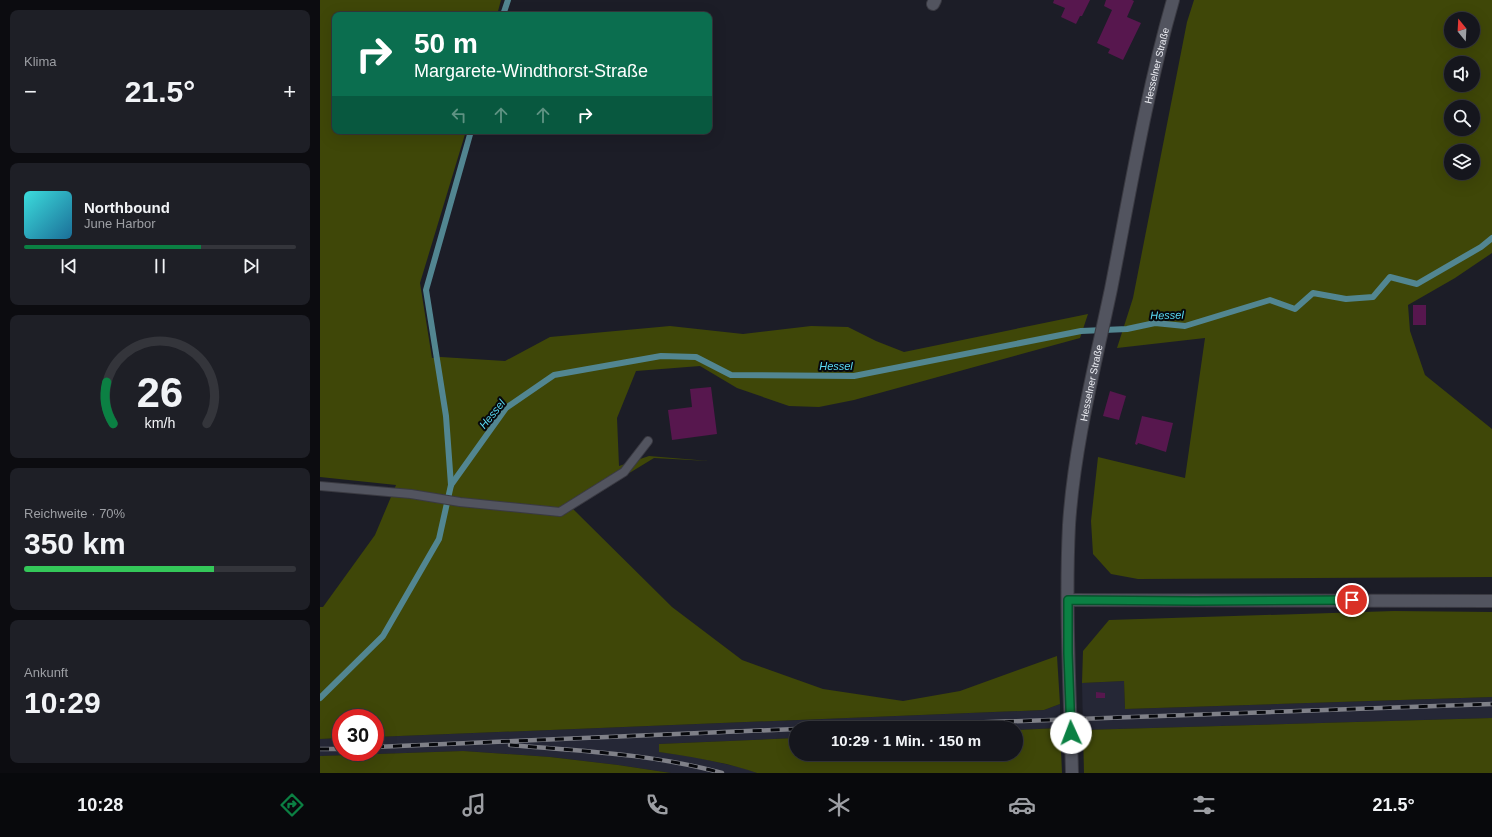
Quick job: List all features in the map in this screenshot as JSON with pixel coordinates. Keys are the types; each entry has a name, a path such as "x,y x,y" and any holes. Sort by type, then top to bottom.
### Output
{"street":[{"name":"Hesselner Straße","path":"1072,773 1068,653 1068,600 1070,525 1074,482 1086,410 1145,119 1173,0"},
{"path":"1068,600 1492,601"}],"lane":[{"path":"320,486 411,494 460,502 560,512 624,472 648,441"}],"shaded area":[{"path":"1124,681 1125,709 1492,697 1492,718 1083,730 1082,683"},
{"path":"1060,704 1060,728 1023,730 1023,721 789,721 789,738 659,744 660,752 695,757 747,769 757,773 671,773 550,757 463,751 384,754 384,737 1044,710"},
{"path":"332,738 332,756 320,756 320,739"}],"green space":[{"path":"320,0 501,0 498,12 332,12 332,134 465,134 420,283 432,358 441,357 505,361 550,337 670,326 743,334 811,326 848,327 876,341 904,352 1088,314 1080,338 854,400 819,407 789,406 737,388 700,366 636,371 617,418 619,466 649,456 709,461 654,458 572,508 672,607 742,660 823,689 903,701 960,691 1057,656 1060,704 1044,710 384,737 384,709 332,709 332,738 320,739 320,607 323,607 375,535 396,485 320,477"},
{"path":"1194,0 1492,0 1492,253 1455,278 1408,305 1410,331 1425,375 1492,429 1492,577 1138,579 1111,574 1093,554 1091,521 1098,457 1185,478 1205,338 1117,348 1133,298 1187,22"},
{"path":"1394,611 1492,612 1492,697 1125,709 1124,681 1082,683 1083,651 1109,620"},
{"path":"1492,718 1492,773 1084,773 1083,730"},
{"path":"1060,728 1062,773 757,773 721,763 659,752 659,744 789,738 789,761 1023,761 1023,730"},
{"path":"463,751 550,757 671,773 320,773 320,756 332,756 332,761 384,761 384,754"}],"building":[{"path":"1054,0 1090,0 1076,24 1061,17 1065,8 1053,3"},
{"path":"1106,0 1134,1 1127,17 1141,23 1123,60 1108,53 1110,49 1097,43 1112,10 1104,6"},
{"path":"1413,305 1426,305 1426,325 1413,325"},
{"path":"711,387 717,434 672,440 668,410 692,407 690,389"},
{"path":"1110,391 1126,396 1119,420 1103,416"},
{"path":"1142,416 1173,423 1166,452 1138,443 1137,445 1135,444"},
{"path":"1096,692 1105,693 1105,698 1096,698"}],"waterway":[{"path":"504,12 508,0"},
{"path":"451,485 446,416 426,290 470,134"},
{"name":"Hessel","path":"320,698 383,636 439,539 451,485 506,408 554,375 661,356 696,357 731,375 854,376 1081,331 1127,329 1155,323 1185,326 1270,300 1295,309 1313,293 1346,299 1373,297 1390,277 1417,284 1481,247 1492,238"}],"railway":[{"path":"1020,721 1492,704"},
{"path":"384,747 789,729"},
{"path":"510,745 644,757 670,761 722,773"},
{"path":"320,749 332,749"}],"route":[{"path":"1071,733 1068,600 1352,600"}]}
